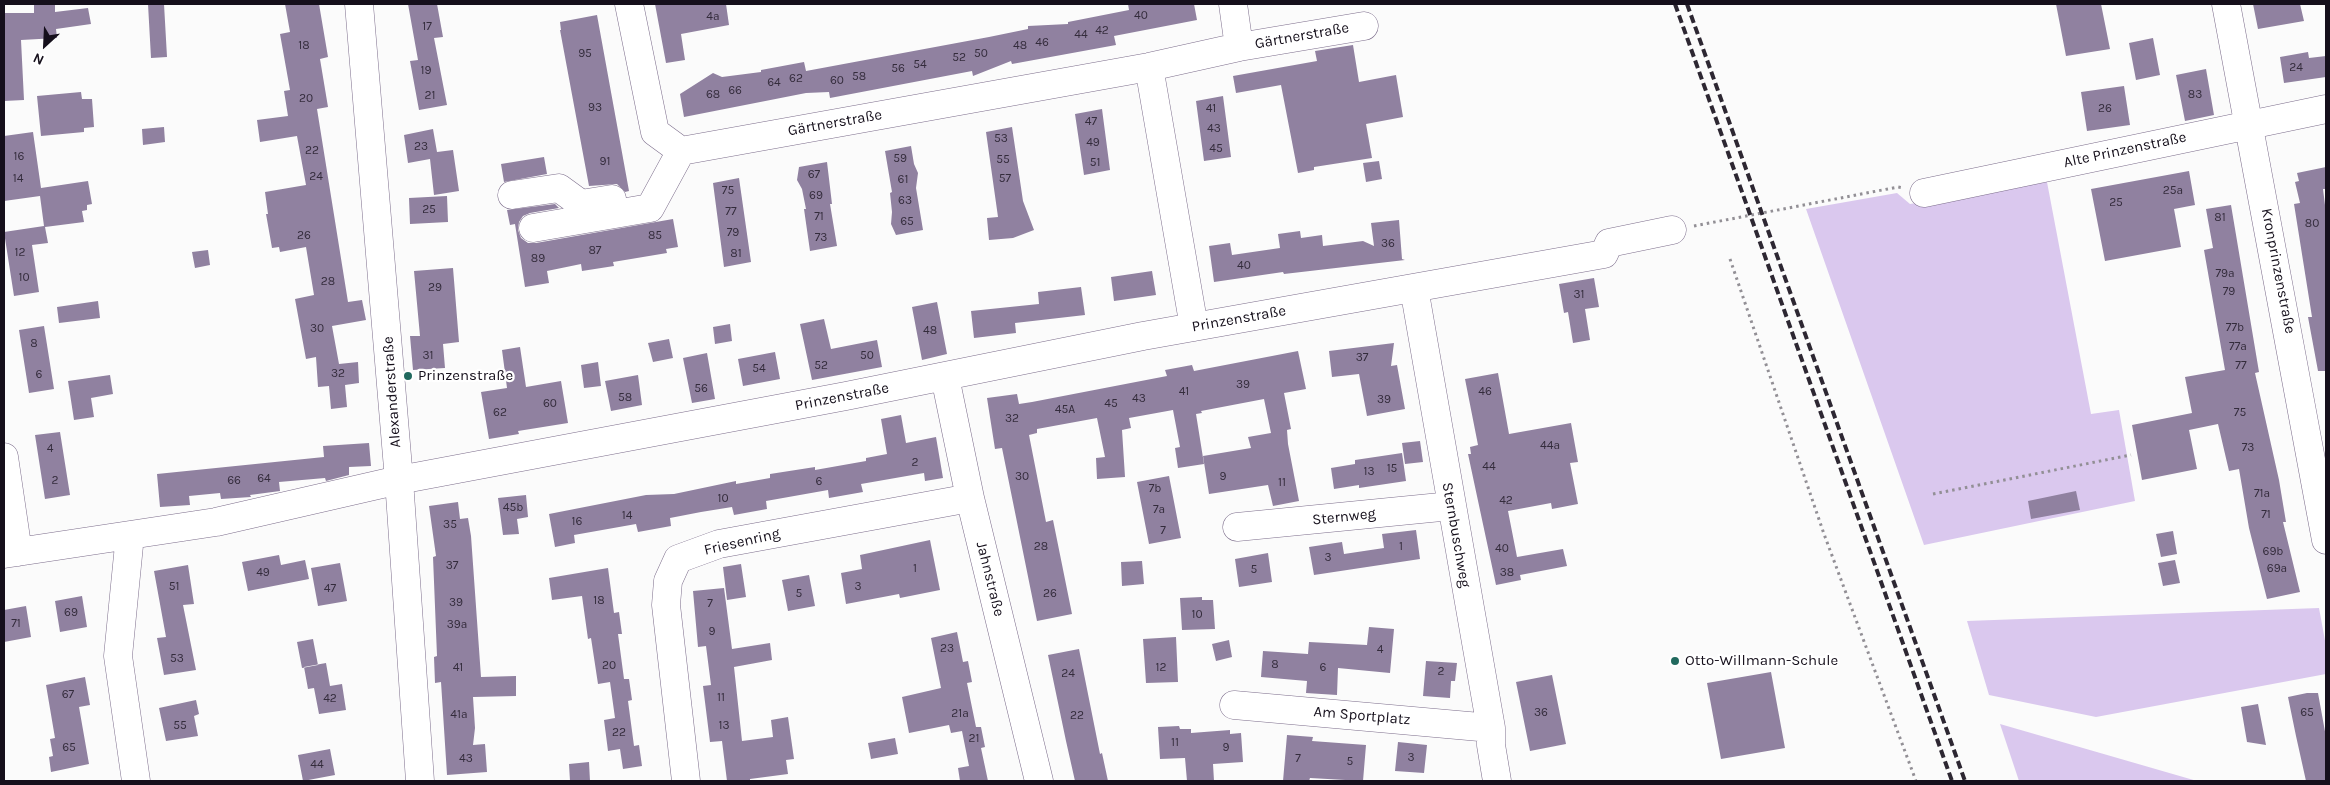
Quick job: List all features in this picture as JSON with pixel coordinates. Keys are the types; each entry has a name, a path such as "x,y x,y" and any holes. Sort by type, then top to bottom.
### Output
{"street":[{"name":"Alexanderstraße","path":"359,4 399,480 420,781"},
{"path":"533,228 650,208 680,151 655,132 629,4"},
{"name":"Gärtnerstraße","path":"1233,4 1239,47"},
{"name":"Kronprinzenstraße","path":"2226,4 2319,455 2326,540"},
{"name":"Gärtnerstraße","path":"680,151 1149,67 1239,47 1364,26"},
{"path":"1149,67 1194,327"},
{"name":"Alte Prinzenstraße","path":"1924,193 2326,109"},
{"path":"512,195 559,188 581,204 658,192"},
{"name":"Prinzenstraße","path":"11,553 216,522 399,480 945,377 1194,327 1604,254 1609,243 1672,230"},
{"name":"Sternbuschweg","path":"1414,288 1490,728 1497,781"},
{"name":"Jahnstraße","path":"945,377 970,498 1039,781"},
{"path":"4,457 11,553"},
{"name":"Friesenring","path":"686,781 666,605 668,581 678,559 719,544 970,498"},
{"name":"Sternweg","path":"1237,527 1451,506"},
{"path":"130,535 118,656 136,781"},
{"name":"Am Sportplatz","path":"1234,705 1490,728"}],"path":[{"path":"1672,230 1898,187 1924,193"},
{"path":"1730,259 1824,534 1916,781"},
{"path":"1933,494 2131,455"}],"shaded area":[{"path":"2047,182 2091,414 2119,410 2135,501 1924,545 1806,209 1897,193 1910,204"},
{"path":"2319,608 2326,646 2326,674 2096,717 1989,695 1967,621"},
{"path":"2000,724 2197,781 2019,781"}],"building":[{"path":"34,4 55,4 55,12 88,8 91,24 56,29 57,38 21,40 24,100 4,101 4,13 34,13"},
{"path":"148,4 164,4 167,57 151,58"},
{"path":"285,4 319,4 328,57 320,59 328,107 317,109 348,302 362,300 366,320 332,326 339,364 358,362 359,383 345,385 347,407 331,409 329,386 318,387 316,357 306,359 295,299 314,295 306,247 280,252 279,247 272,248 266,214 268,214 265,192 306,185 297,136 260,142 257,120 288,116 284,91 290,90 280,34 290,32"},
{"path":"408,4 437,4 443,37 434,38 447,105 419,110 410,61 418,60"},
{"path":"655,4 726,4 729,25 681,34 685,60 666,63"},
{"path":"1128,4 1194,4 1197,20 1114,36 1116,45 1012,64 1011,61 973,76 972,71 830,98 829,92 806,93 684,117 680,94 713,73 722,77 761,72 761,70 804,62 806,71 989,37 1028,29 1028,26 1068,24 1068,22 1129,10"},
{"path":"2056,4 2101,4 2110,49 2066,56"},
{"path":"2253,4 2300,4 2304,21 2258,29"},
{"path":"597,15 629,191 625,192 617,184 589,186 560,30 560,22"},
{"path":"2153,38 2160,75 2136,80 2129,43"},
{"path":"1353,45 1359,82 1396,75 1403,117 1366,124 1372,158 1314,167 1314,170 1298,173 1281,85 1236,93 1233,76 1317,61 1315,51"},
{"path":"2308,52 2309,58 2326,56 2326,77 2284,83 2280,57"},
{"path":"2206,69 2214,115 2185,121 2176,75"},
{"path":"2124,86 2130,125 2087,131 2081,92"},
{"path":"81,92 82,99 92,99 94,127 84,128 84,132 41,136 37,96"},
{"path":"1223,96 1231,157 1204,161 1196,101"},
{"path":"1102,109 1110,170 1084,175 1075,114"},
{"path":"164,127 165,142 143,145 142,129"},
{"path":"1012,127 1023,201 1034,230 1013,238 989,240 987,218 998,217 986,132"},
{"path":"433,129 437,152 453,150 459,191 434,195 430,159 408,163 404,135"},
{"path":"33,132 41,188 88,181 92,204 87,205 87,210 82,211 84,222 45,227 48,243 32,245 39,292 14,296 4,232 44,226 40,196 4,201 4,136"},
{"path":"911,146 914,164 918,173 916,188 923,230 896,235 891,224 890,193 892,192 885,151"},
{"path":"544,157 547,174 504,182 501,164"},
{"path":"1379,161 1382,179 1366,182 1363,163"},
{"path":"827,162 832,204 830,204 837,246 810,251 804,209 806,209 802,189 797,180 799,167"},
{"path":"2326,167 2326,189 2323,189 2326,213 2326,371 2318,371 2308,317 2312,317 2294,204 2300,203 2295,182 2299,181 2297,173"},
{"path":"2189,171 2195,205 2174,209 2181,247 2105,261 2091,189"},
{"path":"739,178 751,262 724,267 713,183"},
{"path":"447,196 448,222 410,224 409,198"},
{"path":"555,204 559,208 523,216 519,222 518,230 521,238 528,243 536,243 673,219 678,247 666,249 667,253 613,262 614,266 582,271 581,264 547,271 549,283 525,287 515,224 510,225 507,210"},
{"path":"2231,205 2259,372 2255,373 2279,480 2286,522 2283,522 2300,592 2267,599 2249,528 2239,469 2229,471 2218,424 2189,430 2197,469 2142,480 2132,425 2192,413 2185,377 2225,370 2204,250 2213,248 2206,209"},
{"path":"1399,220 1402,259 1405,260 1284,274 1283,272 1214,282 1209,246 1230,243 1232,255 1280,248 1278,234 1300,231 1301,238 1322,235 1323,246 1363,241 1374,246 1371,223"},
{"path":"208,250 210,265 195,268 192,252"},
{"path":"453,268 459,342 443,344 445,368 413,370 410,336 420,336 414,271"},
{"path":"1152,271 1156,295 1114,301 1111,277"},
{"path":"1594,278 1599,307 1585,309 1590,340 1573,343 1568,312 1564,313 1559,284"},
{"path":"1081,287 1085,315 1015,323 1016,333 974,338 971,311 1039,304 1038,292"},
{"path":"98,301 100,318 59,323 57,307"},
{"path":"937,302 947,354 922,360 912,307"},
{"path":"824,319 831,349 877,340 882,367 812,380 800,324"},
{"path":"730,324 732,341 715,344 713,327"},
{"path":"44,326 54,389 29,393 19,330"},
{"path":"669,339 673,358 653,362 648,343"},
{"path":"1394,343 1391,366 1397,365 1405,409 1367,416 1359,374 1332,377 1329,351"},
{"path":"520,347 526,387 561,381 568,423 518,431 519,434 489,439 481,392 507,388 502,350"},
{"path":"1298,351 1306,389 1284,393 1291,429 1287,430 1288,444 1299,501 1273,506 1268,485 1209,494 1203,456 1251,448 1248,437 1271,433 1264,399 1201,411 1202,413 1196,414 1204,464 1178,468 1175,448 1180,447 1173,410 1129,418 1131,428 1122,430 1125,477 1097,479 1096,458 1105,457 1097,418 1037,429 1037,433 1029,435 1046,522 1053,520 1072,614 1037,621 1002,448 995,449 987,398 1017,394 1019,404 1167,376 1165,370 1192,365 1194,371"},
{"path":"775,352 780,379 743,386 738,359"},
{"path":"707,353 715,399 692,403 683,358"},
{"path":"598,362 601,386 584,388 581,365"},
{"path":"1498,373 1509,434 1571,423 1578,462 1570,463 1578,504 1552,509 1551,503 1508,511 1517,557 1563,549 1567,566 1520,575 1521,580 1496,585 1468,454 1471,454 1470,447 1478,445 1465,379"},
{"path":"110,375 113,394 91,398 94,417 74,420 68,381"},
{"path":"638,375 642,405 611,411 605,381"},
{"path":"901,415 906,443 936,437 943,478 925,481 924,473 861,484 863,492 829,498 828,490 766,501 767,509 734,515 732,507 701,512 670,518 671,526 638,532 636,524 574,535 575,543 555,547 549,514 646,495 674,494 736,481 736,484 770,478 770,474 815,467 815,470 866,461 866,458 887,454 881,419"},
{"path":"60,432 70,495 45,499 35,435"},
{"path":"1420,441 1423,462 1405,464 1402,443"},
{"path":"369,443 371,466 349,467 349,475 326,481 325,478 279,482 280,491 250,495 251,497 221,499 220,493 189,496 190,505 160,507 157,474 324,457 323,446"},
{"path":"1402,453 1406,481 1359,488 1359,485 1334,489 1331,468 1355,464 1355,460"},
{"path":"1169,476 1181,538 1149,544 1137,482"},
{"path":"2076,491 2080,510 2031,519 2028,501"},
{"path":"526,495 528,517 517,519 519,534 503,535 498,498"},
{"path":"458,502 460,519 468,518 471,536 481,677 516,676 516,696 473,697 475,728 473,745 485,744 487,772 447,775 441,682 435,683 434,657 437,656 433,557 436,556 429,506"},
{"path":"1416,530 1420,559 1314,575 1309,547 1342,542 1344,554 1384,548 1382,534"},
{"path":"2173,531 2177,554 2161,557 2156,534"},
{"path":"930,540 940,590 900,598 899,594 846,604 841,573 862,569 860,555"},
{"path":"1268,553 1272,582 1239,587 1235,559"},
{"path":"279,555 281,565 305,560 309,579 248,591 242,562"},
{"path":"2175,560 2180,583 2163,586 2158,563"},
{"path":"1142,561 1144,584 1122,586 1121,562"},
{"path":"340,563 347,601 318,606 311,568"},
{"path":"741,564 746,597 727,600 723,567"},
{"path":"188,565 194,604 183,605 196,670 164,675 157,638 166,637 154,571"},
{"path":"608,568 614,613 619,612 622,634 618,634 624,679 629,679 632,700 628,701 634,746 639,745 642,766 623,769 620,749 608,751 604,720 615,718 610,682 598,684 591,638 588,639 582,596 552,600 549,578"},
{"path":"809,575 815,606 788,611 782,580"},
{"path":"724,588 732,649 770,643 772,660 734,667 742,741 773,737 771,720 788,717 794,759 786,760 788,774 750,779 750,781 727,781 722,741 710,742 703,686 711,685 706,646 698,647 693,591"},
{"path":"82,596 87,627 60,632 55,601"},
{"path":"1202,597 1202,600 1213,600 1215,629 1182,630 1180,598"},
{"path":"26,606 31,637 4,642 4,610"},
{"path":"1369,627 1394,629 1390,673 1338,668 1337,695 1306,693 1307,681 1261,677 1263,651 1308,654 1309,642 1367,645"},
{"path":"957,632 963,662 968,661 972,682 967,683 976,727 981,727 985,747 981,748 988,781 960,781 958,768 969,766 962,731 951,733 949,725 909,733 902,697 941,688 931,638"},
{"path":"1176,637 1178,682 1146,683 1143,639"},
{"path":"313,639 318,665 302,668 297,642"},
{"path":"1229,640 1232,657 1216,661 1212,644"},
{"path":"1079,649 1100,754 1102,753 1108,781 1075,781 1066,741 1048,655"},
{"path":"1426,661 1457,663 1455,681 1451,681 1450,698 1423,696"},
{"path":"326,663 330,686 342,684 346,710 319,714 314,688 308,689 304,667"},
{"path":"1771,672 1785,748 1721,759 1707,683"},
{"path":"1552,675 1566,744 1530,751 1516,682"},
{"path":"85,677 90,705 79,707 89,764 51,772 49,757 53,756 50,739 55,738 46,685"},
{"path":"2318,693 2326,737 2326,781 2306,781 2296,736 2288,697"},
{"path":"196,700 199,714 194,716 198,736 166,741 159,708"},
{"path":"2258,704 2266,745 2247,742 2241,707"},
{"path":"1179,726 1180,729 1191,729 1191,733 1230,730 1230,734 1241,733 1243,762 1213,764 1214,781 1187,781 1185,758 1160,759 1158,727"},
{"path":"1287,735 1313,737 1312,741 1366,745 1363,781 1310,778 1309,781 1283,781"},
{"path":"895,738 898,754 871,759 868,743"},
{"path":"1398,742 1427,745 1424,773 1395,771"},
{"path":"330,749 335,775 303,781 298,755"},
{"path":"589,762 590,781 570,781 569,764"}],"railway":[{"path":"1675,4 1952,781"},
{"path":"1687,4 1965,781"}],"place":[{"name":"Prinzenstraße","path":"408,376"},
{"name":"Otto-Willmann-Schule","path":"1675,661"}]}
